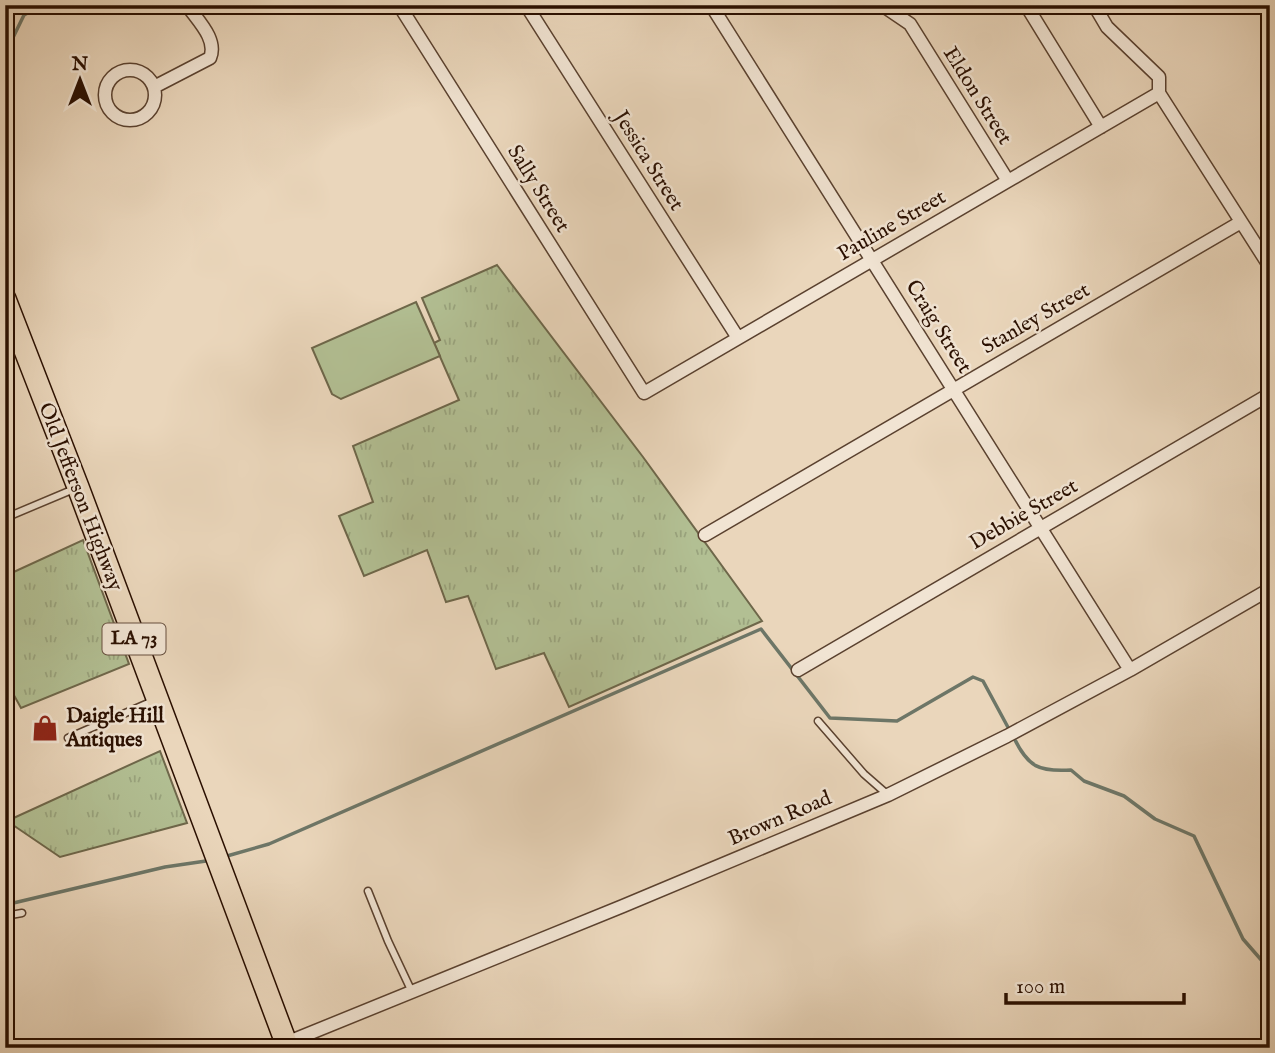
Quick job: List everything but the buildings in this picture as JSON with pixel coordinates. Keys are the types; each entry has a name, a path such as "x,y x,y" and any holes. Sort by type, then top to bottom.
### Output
{"main road":[{"name":"Old Jefferson Highway","path":"5,299 287,1045"}],"street":[{"path":"154,87 210,58 213,47 208,34 187,5"},
{"name":"Sally Street","path":"399,5 644,393"},
{"name":"Jessica Street","path":"526,5 738,338"},
{"name":"Craig Street","path":"711,5 1130,670"},
{"name":"Eldon Street","path":"883,5 910,24 1007,181"},
{"path":"1026,5 1101,127"},
{"path":"1094,5 1107,27 1159,77 1159,93 1270,267"},
{"path":"124,71 142,73 154,87 155,101 142,118 121,118 114,115 106,103 105,91 109,80 124,71"},
{"name":"Pauline Street","path":"644,393 1159,93"},
{"name":"Stanley Street","path":"705,535 1241,222"},
{"name":"Debbie Street","path":"798,670 1270,394"},
{"name":"Brown Road","path":"287,1045 888,795 1130,670 1270,589"}],"lane":[{"path":"5,518 78,487"},
{"path":"68,737 158,699"},
{"path":"818,721 874,784 888,795"},
{"path":"368,891 412,992"},
{"path":"5,916 22,913"}],"green space":[{"path":"497,265 643,457 762,621 569,707 544,653 496,669 468,596 446,602 427,550 364,576 339,516 373,502 353,446 459,400 434,343 440,340 422,298"},
{"path":"416,302 440,356 341,399 332,394 312,348"},
{"path":"83,540 129,664 21,708 5,679 5,576"},
{"path":"160,751 187,823 60,857 7,821"}],"waterway":[{"path":"5,54 24,15 42,5"},
{"path":"227,856 269,844 761,629 830,718 897,721 973,677 983,681 1010,731"},
{"path":"1014,738 1024,756 1036,766 1051,770 1071,770 1084,781 1124,796 1155,819 1194,836 1243,939 1270,970"},
{"path":"5,905 165,867 206,861"}],"place":[{"name":"Daigle Hill Antiques","path":"45,728"}]}
